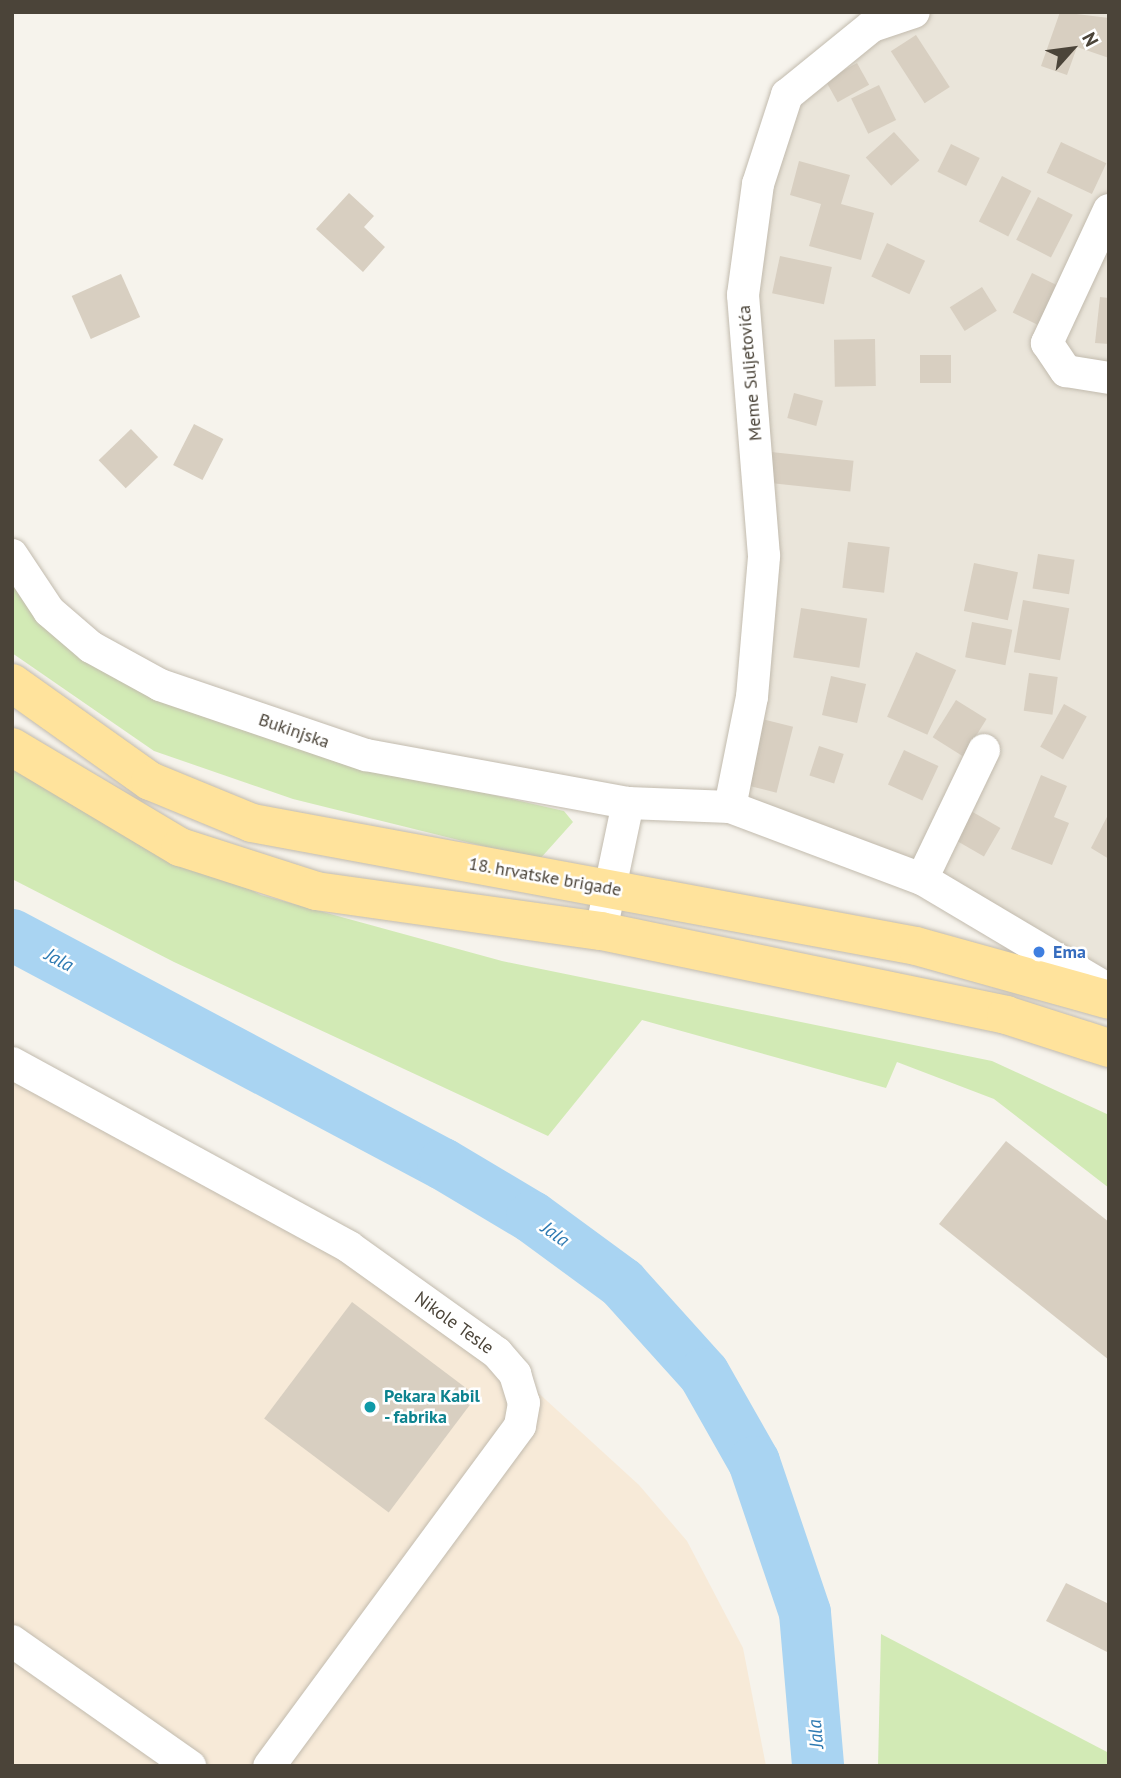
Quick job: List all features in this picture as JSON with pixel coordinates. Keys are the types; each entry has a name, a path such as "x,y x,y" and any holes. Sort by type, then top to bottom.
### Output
{"main road":[{"name":"18. hrvatske brigade","path":"12,683 150,781 252,823 916,946 1109,1000"},
{"path":"12,747 180,847 316,891 601,931 1006,1015 1109,1048"}],"street":[{"name":"Meme Suljetovića","path":"730,807 752,697 764,556 743,295 758,184 787,95 872,26 914,12"},
{"path":"1109,210 1047,343 1066,371 1109,378"},
{"name":"Bukinjska","path":"12,555 49,611 91,647 160,685 366,755 628,803"},
{"path":"922,879 984,750"},
{"path":"601,931 628,803 730,807 922,879 1109,989"},
{"name":"Nikole Tesle","path":"12,1063 349,1247 497,1353 515,1374 524,1403 520,1426 269,1766"},
{"path":"12,1642 190,1766"}],"shaded area":[{"path":"914,12 1109,12 1109,977 730,807 752,697 743,295 787,95"},
{"path":"12,1063 489,1348 639,1485 687,1541 743,1648 766,1766 12,1766"}],"green space":[{"path":"12,576 79,656 361,765 564,811 573,822 539,860 293,799 154,751 12,653"},
{"path":"12,767 261,895 502,961 992,1061 1109,1115 1109,1188 994,1099 897,1062 886,1088 642,1020 548,1136 174,962 12,879"},
{"path":"881,1634 1109,1753 1109,1766 878,1766"}],"building":[{"path":"1060,12 1109,18 1109,58 1077,47 1067,75 1041,66"},
{"path":"916,35 950,87 925,103 891,51"},
{"path":"857,63 869,85 838,102 826,80"},
{"path":"879,85 896,120 868,134 851,99"},
{"path":"894,132 919,160 891,186 866,157"},
{"path":"1061,142 1106,163 1092,194 1047,173"},
{"path":"951,144 980,158 966,186 937,172"},
{"path":"799,161 850,175 841,204 874,213 861,260 809,246 821,204 790,195"},
{"path":"1002,176 1031,191 1008,236 979,221"},
{"path":"349,193 374,216 364,227 385,247 363,272 316,229"},
{"path":"1038,197 1073,215 1051,257 1016,240"},
{"path":"887,243 925,261 909,294 871,277"},
{"path":"780,256 832,267 824,304 772,293"},
{"path":"1032,273 1063,288 1043,327 1013,313"},
{"path":"121,274 140,317 91,339 72,296"},
{"path":"982,287 997,311 965,331 950,307"},
{"path":"1100,297 1109,298 1109,344 1095,343"},
{"path":"875,339 876,386 835,387 834,340"},
{"path":"920,355 951,355 951,383 920,383"},
{"path":"794,393 823,401 816,426 787,418"},
{"path":"194,424 223,439 203,480 173,465"},
{"path":"131,429 158,457 126,488 99,460"},
{"path":"771,452 854,461 850,492 768,483"},
{"path":"848,542 890,547 884,593 842,588"},
{"path":"1038,554 1075,560 1069,594 1033,589"},
{"path":"974,563 1018,572 1008,620 964,611"},
{"path":"1023,600 1069,608 1060,660 1014,652"},
{"path":"801,608 867,618 859,668 793,657"},
{"path":"972,622 1012,630 1005,665 965,657"},
{"path":"916,652 956,670 927,735 887,717"},
{"path":"1029,673 1058,677 1052,715 1024,711"},
{"path":"831,676 866,684 857,723 822,715"},
{"path":"956,700 987,719 963,756 933,737"},
{"path":"1064,704 1087,717 1063,759 1040,747"},
{"path":"762,719 793,727 777,793 746,785"},
{"path":"819,746 844,754 834,784 809,775"},
{"path":"904,750 938,766 922,800 888,784"},
{"path":"1041,775 1067,786 1054,817 1069,823 1052,865 1011,849"},
{"path":"971,811 1000,828 984,857 954,840"},
{"path":"1109,813 1109,859 1091,848"},
{"path":"1006,1141 1109,1222 1109,1360 939,1224"},
{"name":"Pekara Kabil - fabrika","path":"352,1302 477,1396 389,1512 264,1419"},
{"path":"1066,1583 1109,1604 1109,1653 1046,1621"}],"waterway":[{"name":"Jala","path":"12,935 443,1164 532,1217 622,1283 704,1374 754,1462 805,1613 818,1766"}],"place":[{"name":"Ema","path":"1039,952"},
{"name":"Pekara Kabil - fabrika","path":"370,1407"}]}
